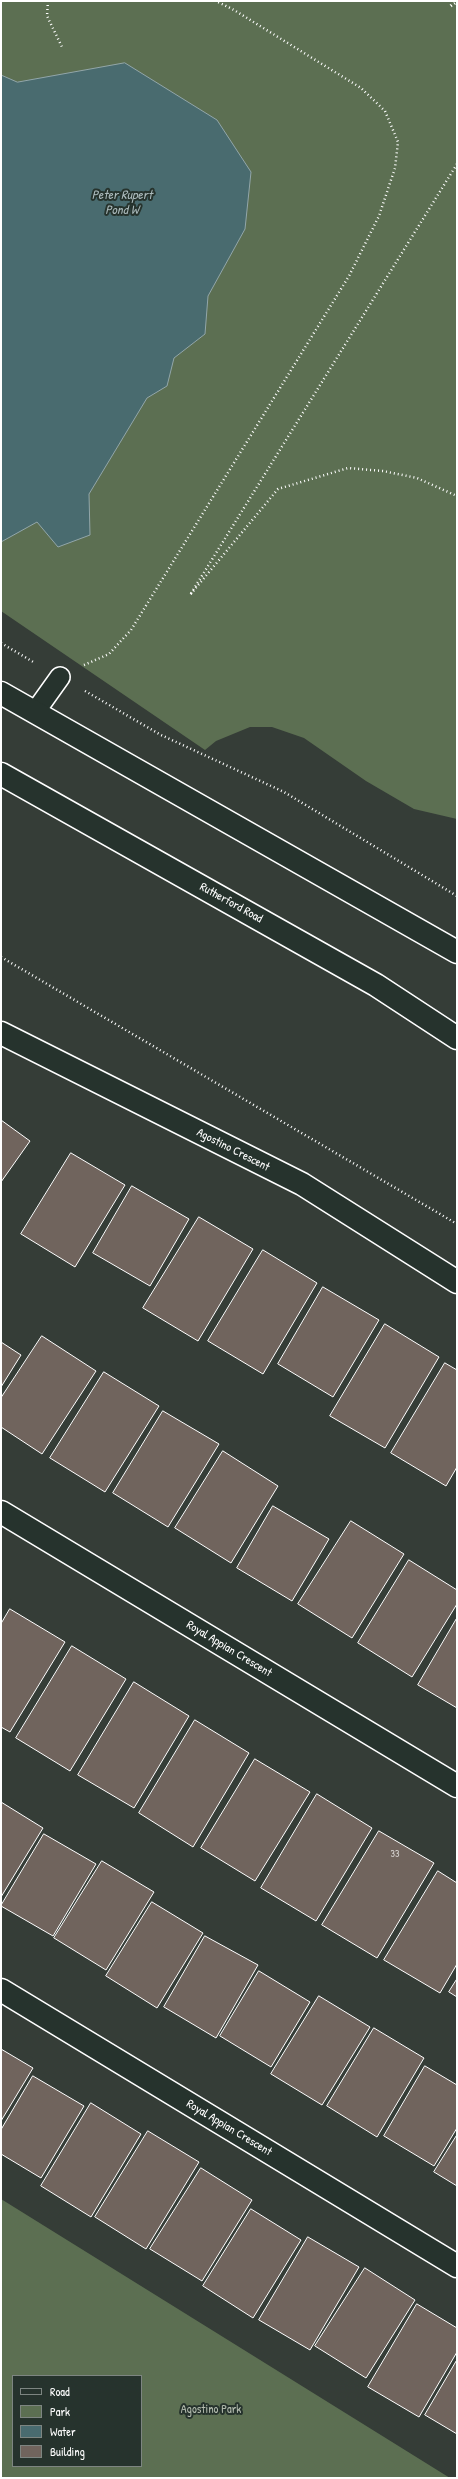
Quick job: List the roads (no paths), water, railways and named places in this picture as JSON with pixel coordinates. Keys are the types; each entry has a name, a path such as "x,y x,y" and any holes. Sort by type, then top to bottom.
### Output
{"street":[{"path":"1,693 457,952"},
{"name":"Rutherford Road","path":"1,774 376,985 457,1038"},
{"name":"Agostino Crescent","path":"1,1034 302,1184 457,1282"},
{"name":"Royal Appian Crescent","path":"1,1512 457,1786"},
{"name":"Royal Appian Crescent","path":"1,1990 457,2266"}],"lane":[{"path":"35,712 60,677"}],"water":[{"name":"Peter Rupert Pond W","path":"125,63 217,120 251,172 245,229 208,296 205,334 174,358 167,386 147,398 89,494 90,535 58,547 37,522 1,542 1,75 17,82"}],"park label":[{"name":"Agostino Park","path":"211,2410"}]}
